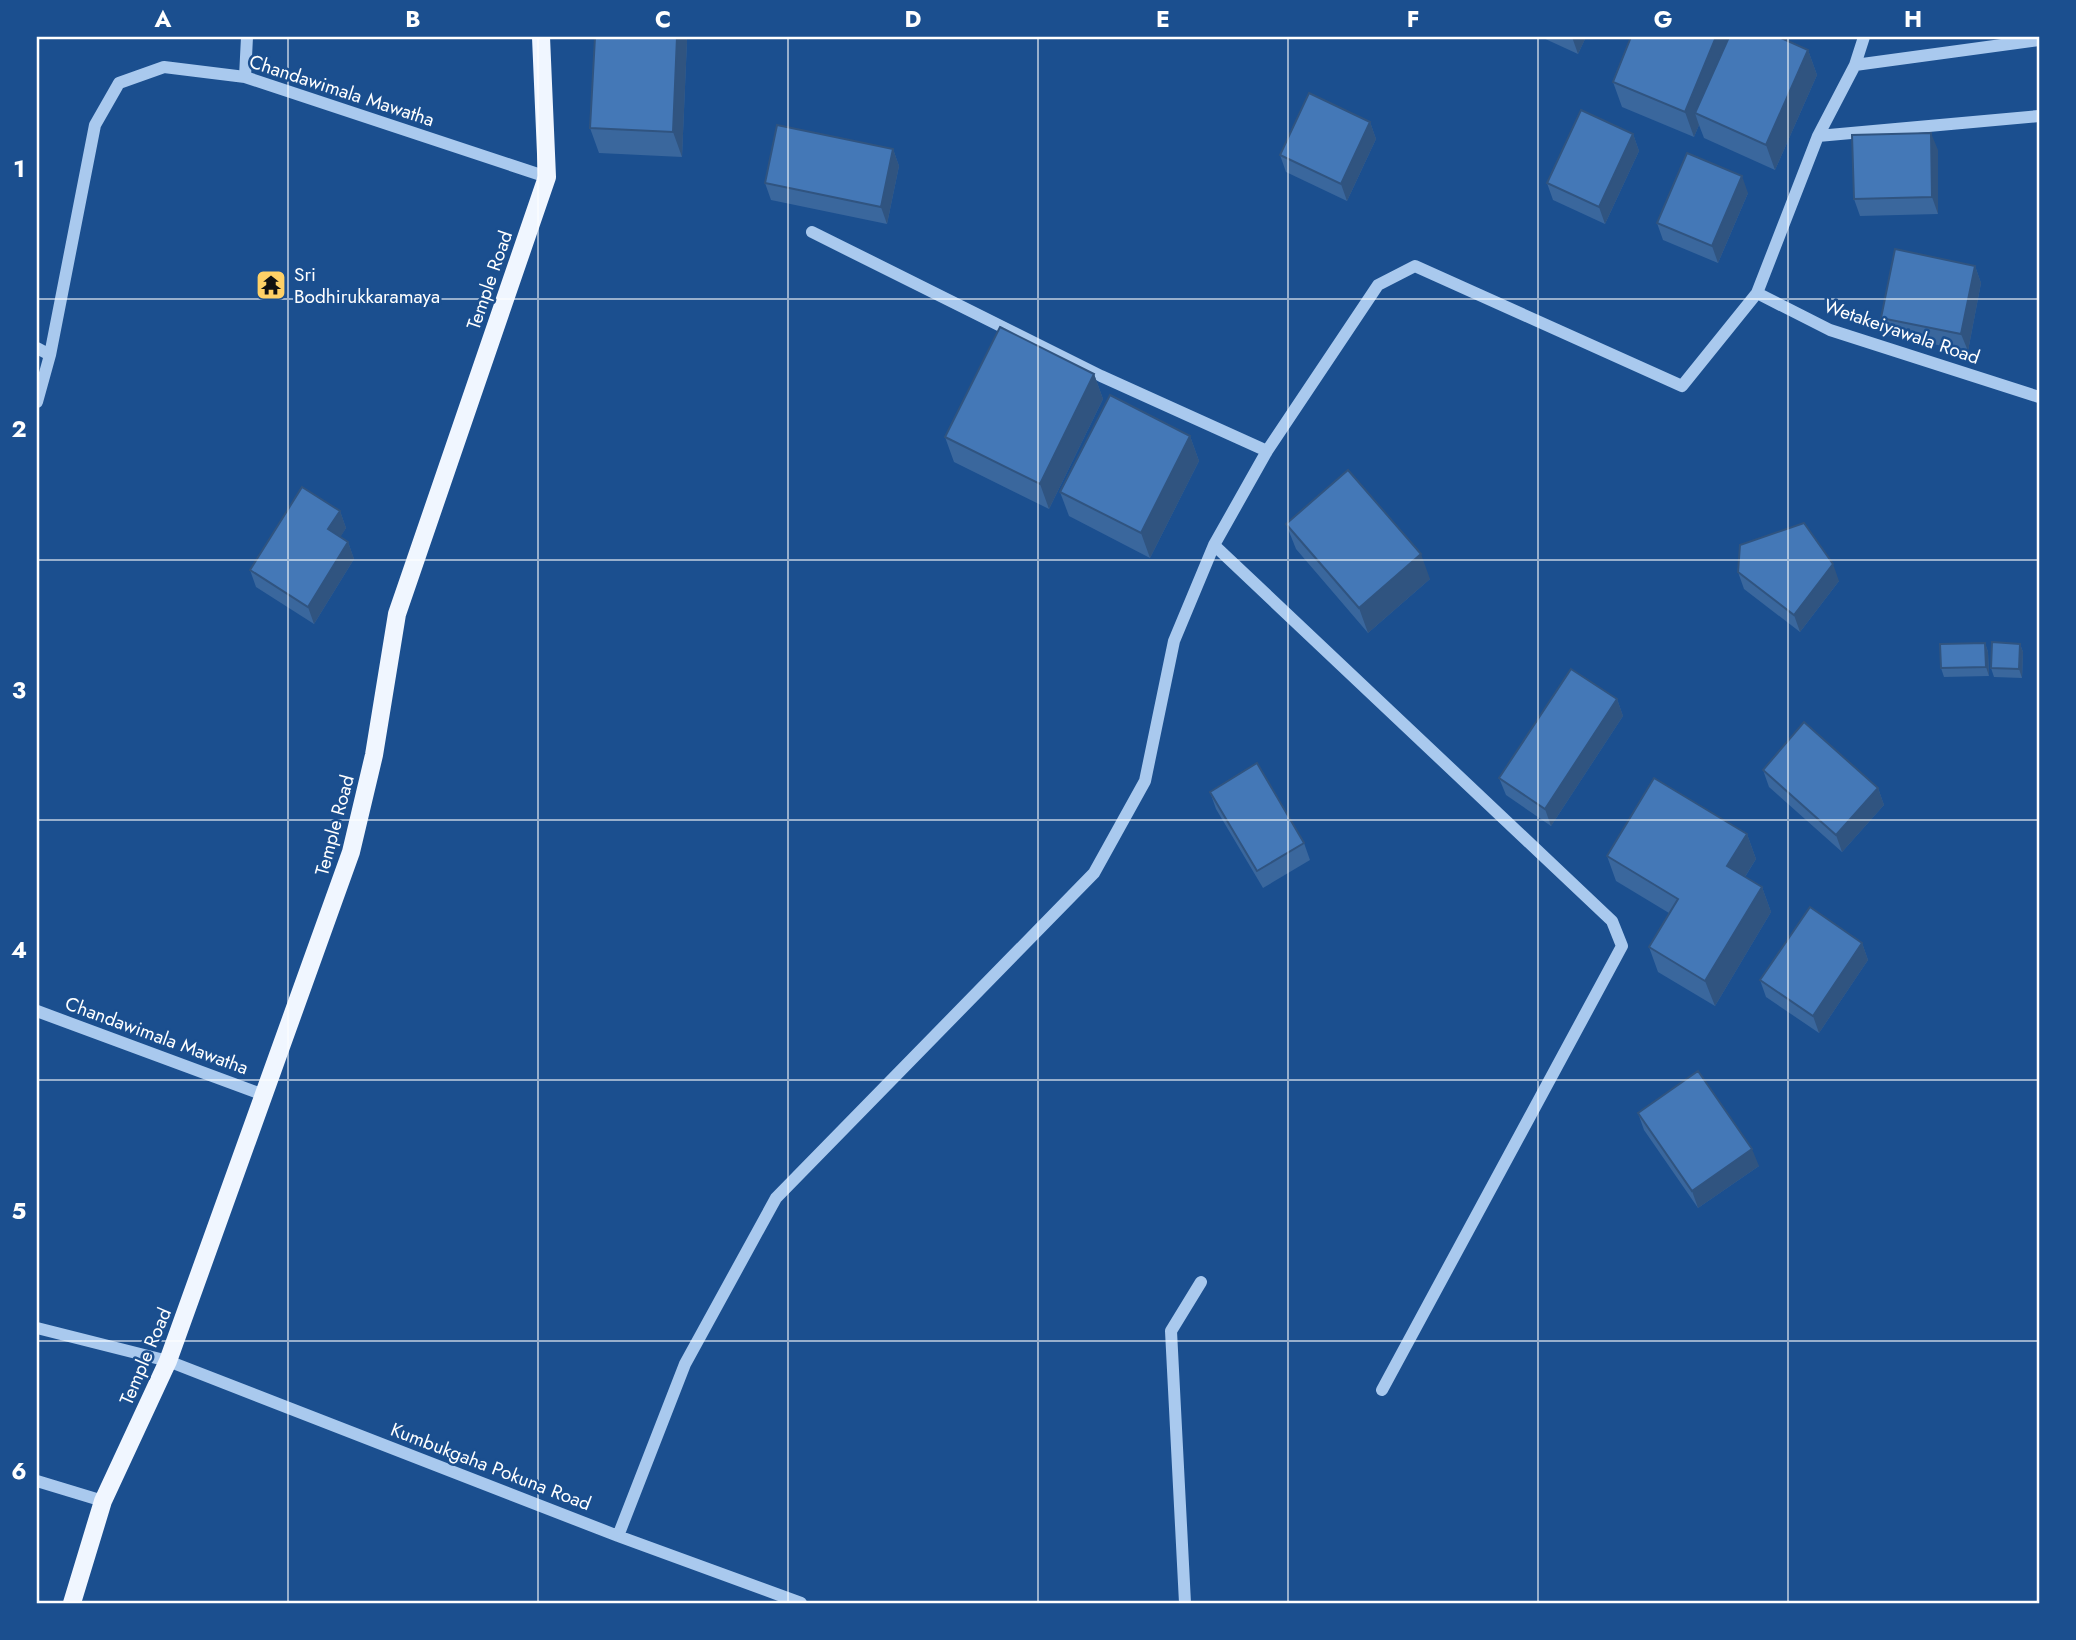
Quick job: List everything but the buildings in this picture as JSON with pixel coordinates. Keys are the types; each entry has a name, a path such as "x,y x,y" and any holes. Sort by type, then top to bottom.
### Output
{"main road":[{"name":"Temple Road","path":"72,1603 103,1501 168,1361 351,852 374,755 397,614 547,177 541,37"}],"street":[{"path":"245,77 247,37"},
{"path":"618,1536 685,1364 776,1198 1094,873 1145,782 1174,640 1214,545 1267,452 1378,285 1415,266 1682,386 1757,293 1818,135 1855,65 1864,37"},
{"path":"1855,65 2039,40"},
{"name":"Chandawimala Mawatha","path":"37,402 50,355 95,125 119,83 164,67 245,77 547,177"},
{"path":"1818,135 2039,116"},
{"path":"812,232 1101,376 1267,452"},
{"name":"Wetakeiyawala Road","path":"1757,293 1830,330 2039,397"},
{"path":"37,348 50,355"},
{"path":"1214,545 1612,921 1622,946 1382,1390"},
{"name":"Chandawimala Mawatha","path":"37,1011 264,1095"},
{"path":"1185,1603 1171,1331 1201,1282"},
{"name":"Kumbukgaha Pokuna Road","path":"37,1328 168,1361 618,1536 801,1603"},
{"path":"37,1481 103,1501"}],"place":[{"name":"Sri Bodhirukkaramaya","path":"271,285"}]}
